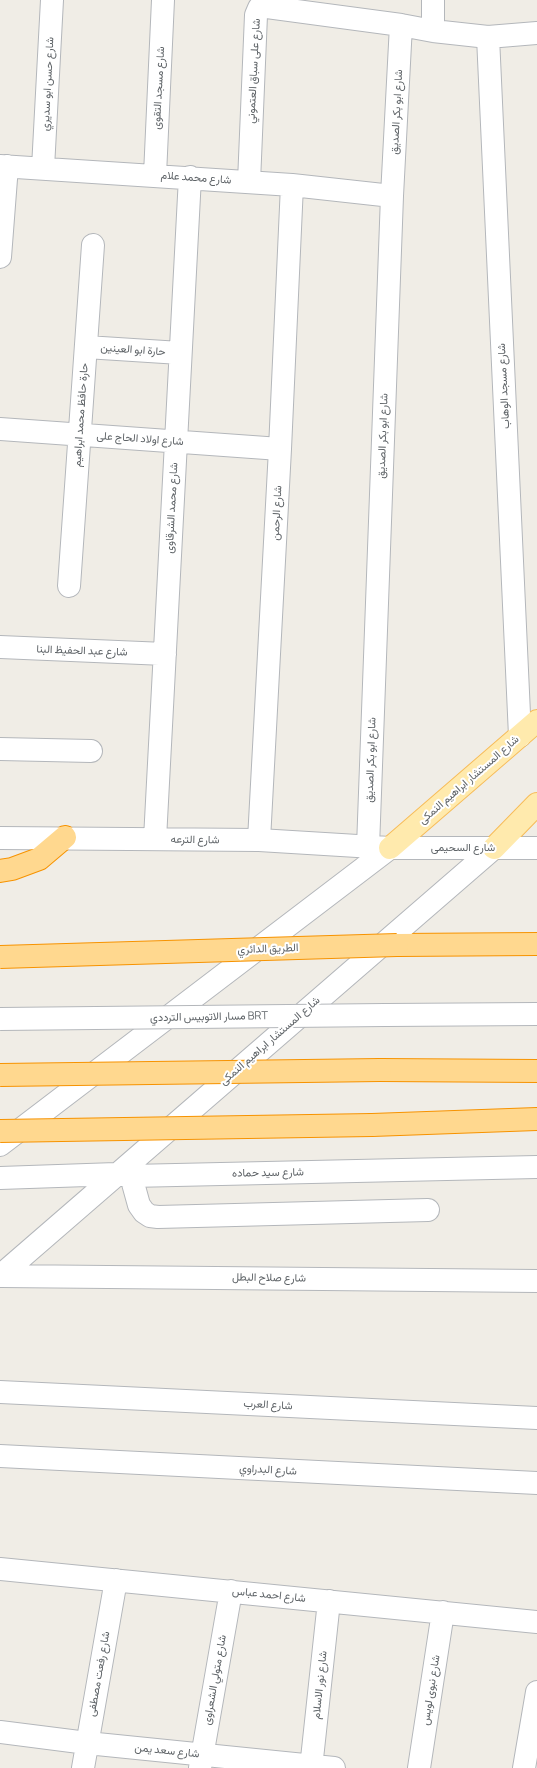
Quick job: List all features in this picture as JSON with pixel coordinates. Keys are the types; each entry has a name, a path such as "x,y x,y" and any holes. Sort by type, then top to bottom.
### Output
{"highway":[{"path":"0,871 12,869 39,859 65,837"},
{"name":"الطريق الدائري","path":"0,956 397,945 537,944"},
{"path":"0,1075 380,1070 537,1071"},
{"path":"0,1131 372,1125 537,1119"}],"main road":[{"name":"شارع المستشار ابراهيم النمكى","path":"390,848 537,721"},
{"name":"شارع المستشار ابراهيم النمكى","path":"494,848 537,804"}],"street":[{"name":"شارع حسن ابو سديري","path":"43,168 52,0"},
{"name":"شارع مسجد التقوى","path":"155,175 163,0"},
{"path":"433,0 433,31"},
{"name":"شارع على سباق العتموني","path":"249,182 256,15 259,8 264,7 401,25"},
{"path":"401,25 433,31 488,37 537,32"},
{"name":"شارع ابو بكر الصديق","path":"368,847 392,196 401,25"},
{"name":"شارع مسجد الوهاب","path":"488,37 520,736"},
{"name":"شارع محمد علام","path":"3,166 190,177 292,185 392,196"},
{"path":"0,257 3,166"},
{"name":"شارع محمد الشرقاوى","path":"155,839 190,177"},
{"name":"شارع الرحمن","path":"259,840 280,449 292,185"},
{"name":"حارة حافظ محمد ابراهيم","path":"69,586 93,245"},
{"name":"حارة ابو العينين","path":"86,347 180,353"},
{"name":"شارع اولاد الحاج على","path":"0,429 280,449"},
{"name":"شارع عبد الحفيظ البنا","path":"0,648 165,654"},
{"path":"0,749 91,751"},
{"name":"شارع الترعه","path":"0,838 65,837 259,840 390,848"},
{"name":"شارع السحيمى","path":"390,848 537,848"},
{"name":"شارع المستشار ابراهيم النمكى","path":"0,1145 390,848"},
{"name":"شارع المستشار ابراهيم النمكى","path":"0,1276 124,1175 494,848"},
{"name":"مسار الاتوبيس الترددي BRT","path":"0,1018 537,1014"},
{"name":"شارع سيد حماده","path":"0,1178 537,1166"},
{"path":"124,1175 144,1212 150,1216 158,1217 428,1210"},
{"name":"شارع صلاح البطل","path":"0,1276 537,1281"},
{"name":"شارع العرب","path":"0,1392 537,1418"},
{"name":"شارع البدراوي","path":"0,1456 537,1483"},
{"name":"شارع احمد عباس","path":"0,1572 116,1580 537,1622"},
{"name":"شارع رفعت مصطفى","path":"83,1768 116,1580"},
{"name":"شارع متولي الشعراوى","path":"201,1761 230,1591"},
{"name":"شارع نور الاسلام","path":"312,1767 329,1601"},
{"name":"شارع نبوى لويس","path":"419,1768 443,1612"},
{"path":"524,1768 537,1692"},
{"name":"شارع سعد يمن","path":"0,1732 87,1743 201,1761 334,1768"}]}
